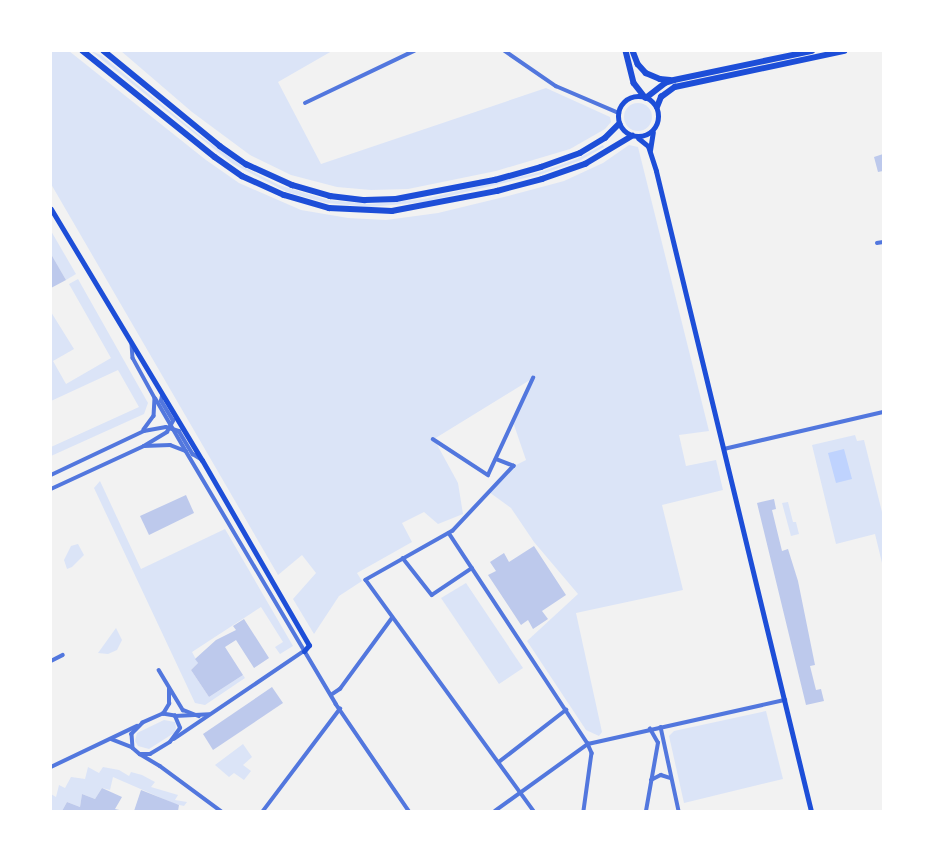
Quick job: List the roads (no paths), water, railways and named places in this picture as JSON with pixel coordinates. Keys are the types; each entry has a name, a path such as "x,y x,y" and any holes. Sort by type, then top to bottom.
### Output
{"main road":[{"path":"83,51 215,157 242,176 284,195 329,208 392,211 497,191 542,179 585,164 635,137 653,132"},
{"path":"104,51 220,146 246,164 292,185 330,196 365,200 396,199 495,180 541,167 580,153 605,138 620,124"},
{"path":"626,51 634,83 646,98 657,107"},
{"path":"633,51 638,64 646,73 660,79 674,80"},
{"path":"628,100 646,98 665,83 674,80 812,51"},
{"path":"650,151 653,132 660,120 657,107 661,97 675,87 844,51"},
{"path":"634,83 628,100 619,113 620,124 635,137 644,141 650,151 724,449 811,811"},
{"path":"51,209 132,343 162,396 202,460 309,645 304,651"}],"street":[{"path":"306,103 414,51"},
{"path":"505,51 556,86 619,113"},
{"path":"877,243 883,242"},
{"path":"132,343 133,358 155,398 304,651 340,709 409,811"},
{"path":"433,439 488,475 533,378"},
{"path":"51,489 144,446 172,427 173,421 161,400 162,396"},
{"path":"144,431 154,416 155,398"},
{"path":"724,449 883,412"},
{"path":"51,475 144,431 172,427 179,431 193,454 202,460"},
{"path":"144,446 170,445 186,451"},
{"path":"496,459 514,466 449,533 366,580 392,618 534,811"},
{"path":"449,533 588,744 592,753 584,811"},
{"path":"403,558 432,595 472,568"},
{"path":"331,695 340,689 392,618"},
{"path":"140,754 150,754 170,742 304,651"},
{"path":"51,661 64,655"},
{"path":"159,670 182,710 199,716"},
{"path":"163,714 169,704 168,686"},
{"path":"495,811 588,744 785,700"},
{"path":"263,811 340,709"},
{"path":"499,762 566,710"},
{"path":"51,767 163,714 175,716 199,716 210,714"},
{"path":"170,742 180,728 175,716"},
{"path":"133,748 132,734 143,723"},
{"path":"661,727 679,811"},
{"path":"646,811 658,743 650,729"},
{"path":"111,739 133,748 221,811"},
{"path":"651,780 661,776 671,778"}],"water":[{"path":"844,449 852,479 836,483 828,453"}]}
